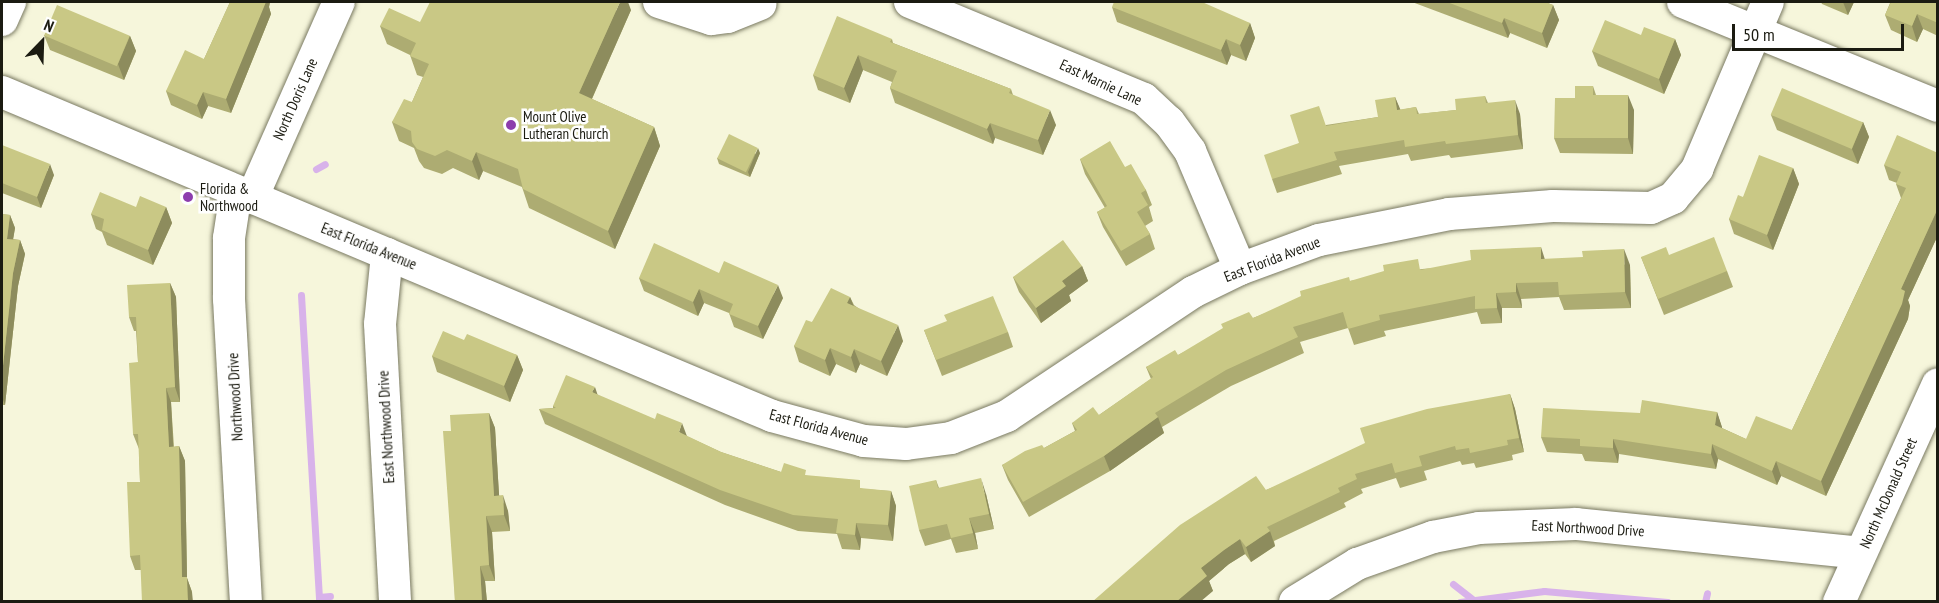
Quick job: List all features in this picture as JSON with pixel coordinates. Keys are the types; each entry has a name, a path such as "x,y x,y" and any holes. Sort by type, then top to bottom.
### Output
{"street":[{"path":"2,20 10,2"},
{"name":"North Doris Lane","path":"244,195 339,2"},
{"path":"659,2 711,19 728,17 761,3"},
{"name":"East Marnie Lane","path":"910,2 1143,99 1169,122 1190,150 1240,269"},
{"path":"1683,2 1938,106"},
{"name":"East Florida Avenue","path":"2,92 772,416 864,441 906,444 951,438 1007,417 1149,319 1240,269 1319,240 1449,214 1553,206 1623,210 1658,205 1673,198 1697,169 1768,2"},
{"name":"Northwood Drive","path":"244,195 230,238 229,299 246,602"},
{"name":"East Northwood Drive","path":"387,254 380,324 395,602"},
{"name":"North McDonald Street","path":"1839,602 1938,384"},
{"name":"East Northwood Drive","path":"1295,602 1357,564 1433,537 1479,528 1576,524 1861,553"}],"building":[{"path":"230,2 266,2 226,99 203,92 197,105 166,91 185,50 204,59"},
{"name":"Mount Olive Lutheran Church","path":"430,2 620,2 579,93 654,127 608,231 523,189 518,169 476,152 472,161 447,150 435,156 417,149 412,142 411,131 392,122 404,99 412,102 429,64 410,56 416,43 380,26 389,8 420,22"},
{"path":"1114,2 1202,2 1250,23 1240,45 1226,39 1221,50 1112,7"},
{"path":"1447,2 1545,2 1553,5 1542,33 1504,18 1502,23"},
{"path":"1891,2 1938,2 1938,23 1917,14 1912,26 1885,15"},
{"path":"57,5 130,36 117,66 44,35"},
{"path":"837,16 892,39 890,42 1011,89 1009,93 1050,110 1038,140 990,123 987,129 890,88 897,71 858,55 844,88 813,75"},
{"path":"1605,20 1641,35 1644,27 1675,39 1659,79 1592,51"},
{"path":"1575,86 1593,86 1593,95 1628,95 1628,138 1554,138 1555,98 1575,98"},
{"path":"1782,88 1863,122 1852,149 1771,115"},
{"path":"1485,96 1486,103 1515,100 1518,135 1405,147 1404,140 1334,152 1337,160 1272,179 1264,155 1299,143 1290,115 1319,106 1326,126 1378,117 1375,100 1395,97 1397,110 1416,107 1417,114 1456,110 1455,99"},
{"path":"729,134 758,148 746,172 717,158"},
{"path":"1897,135 1938,153 1938,208 1901,289 1905,291 1902,304 1821,481 1776,461 1772,471 1712,444 1711,454 1613,439 1613,448 1580,446 1580,439 1541,437 1543,408 1640,413 1642,400 1717,412 1715,425 1746,439 1756,416 1792,430 1906,188 1896,184 1901,172 1884,165"},
{"path":"1110,141 1125,167 1131,164 1146,190 1141,193 1148,205 1137,212 1150,234 1121,251 1097,212 1107,206 1080,159"},
{"path":"2,145 50,164 37,197 2,183"},
{"path":"1759,155 1793,168 1767,235 1729,219 1738,195 1743,197"},
{"path":"100,192 136,207 140,196 166,207 148,250 102,230 104,219 91,214"},
{"path":"2,214 10,215 7,239 20,240 13,273 2,375"},
{"path":"1714,237 1727,271 1658,299 1641,257 1666,247 1669,255"},
{"path":"1063,240 1082,266 1062,281 1066,286 1036,308 1013,277"},
{"path":"654,243 719,273 724,261 778,285 758,326 729,314 733,304 699,289 693,302 639,278"},
{"path":"1541,247 1541,259 1583,257 1582,251 1624,249 1625,292 1559,295 1558,282 1516,283 1516,292 1496,293 1497,308 1475,309 1475,296 1379,315 1380,320 1348,329 1343,312 1293,327 1298,337 1226,370 1155,413 1158,417 1104,456 1023,502 1002,465 1025,451 1042,445 1044,448 1077,430 1072,423 1093,407 1099,415 1153,377 1146,367 1175,350 1178,355 1223,328 1221,324 1249,312 1253,318 1301,296 1300,291 1349,277 1350,281 1384,271 1383,265 1418,259 1420,270 1471,260 1470,250"},
{"path":"170,283 175,387 166,388 169,447 179,446 182,577 187,577 188,602 142,602 140,555 130,556 127,482 140,482 138,434 133,434 129,363 138,362 136,317 129,317 127,285"},
{"path":"831,288 850,297 847,303 898,325 881,361 854,349 851,357 830,348 825,360 794,346 806,320 812,322"},
{"path":"993,296 1008,332 936,360 924,330 947,321 944,315"},
{"path":"443,331 464,340 467,334 517,355 504,386 432,356"},
{"path":"566,375 595,387 592,392 655,419 657,413 682,423 679,432 721,452 781,472 784,463 806,470 805,475 860,480 860,488 891,491 888,525 856,523 855,535 836,533 838,519 793,515 720,490 539,409 556,408 553,406"},
{"path":"1510,394 1519,438 1507,440 1508,445 1470,453 1469,448 1456,450 1455,446 1419,456 1422,466 1395,473 1392,463 1355,474 1357,479 1338,488 1340,492 1267,527 1270,531 1246,547 1240,539 1224,550 1201,568 1207,576 1176,602 1092,602 1180,525 1256,476 1266,490 1365,443 1360,428 1427,409"},
{"path":"489,413 494,496 503,495 504,515 486,516 489,565 480,566 482,602 455,602 443,431 451,431 450,415"},
{"path":"981,478 989,514 969,518 973,533 951,538 947,524 919,530 909,486 936,480 938,488"}],"waterway":[{"path":"316,169 325,164"},
{"path":"301,295 319,602"},
{"path":"1453,584 1472,599"},
{"path":"1460,602 1544,591 1668,602"},
{"path":"1705,602 1707,593"},
{"path":"319,597 330,596"}],"place":[{"name":"Mount Olive Lutheran Church","path":"511,125"},
{"name":"Florida & Northwood","path":"188,197"}]}
